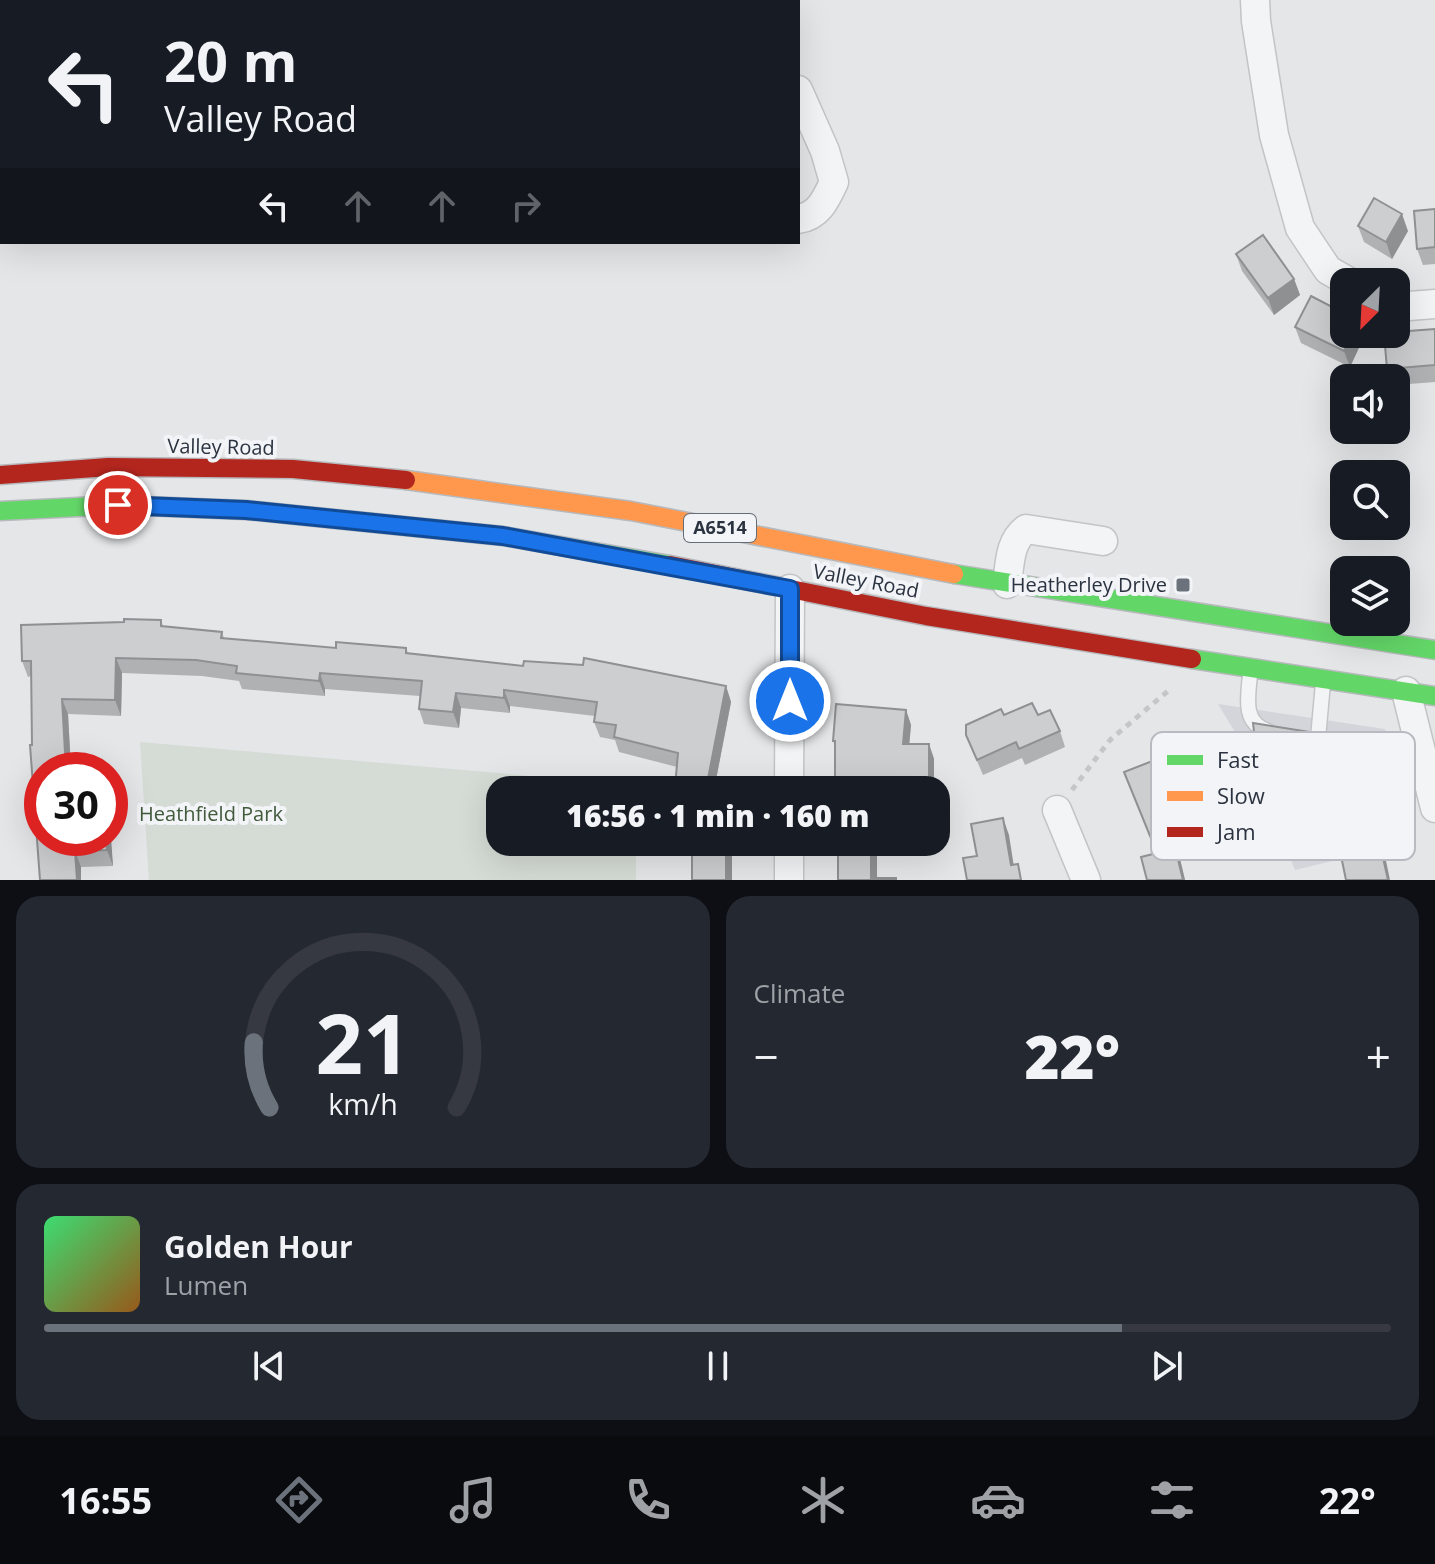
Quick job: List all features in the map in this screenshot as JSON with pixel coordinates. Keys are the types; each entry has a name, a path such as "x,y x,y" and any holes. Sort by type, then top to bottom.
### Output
{"highway":[{"name":"Valley Road","path":"0,475 108,467 293,469 425,482 631,511 1007,584 1435,650"},
{"name":"Valley Road","path":"0,511 118,505 246,510 503,536 926,616 1435,696"}],"street":[{"path":"1255,0 1274,135 1300,228 1330,271"},
{"path":"800,95 825,151 834,182 822,206 800,219"},
{"path":"1410,306 1435,304"},
{"path":"1007,584 1012,546 1017,536 1026,529 1103,541"},
{"path":"789,776 790,589"},
{"path":"1406,691 1435,808"},
{"path":"1057,810 1086,880"},
{"path":"789,856 789,880"}],"lane":[{"path":"1250,668 1250,719 1264,730 1276,732"},
{"path":"1312,732 1323,680"},
{"path":"1415,777 1427,776"}],"path":[{"path":"1057,810 1110,740 1175,685"}],"shaded area":[{"path":"1218,704 1385,729 1386,732 1235,732"},
{"path":"1291,860 1336,860 1295,870"}],"green space":[{"name":"Heathfield Park","path":"140,742 532,776 486,776 486,856 636,856 636,880 149,880"}],"building":[{"path":"1374,198 1402,214 1386,242 1358,226"},
{"path":"1435,209 1435,247 1417,249 1414,211"},
{"path":"1263,235 1294,279 1268,298 1236,254"},
{"path":"1311,296 1330,306 1330,344 1295,327"},
{"path":"1435,329 1435,365 1410,367 1410,364 1387,364 1385,348 1410,348 1410,331"},
{"path":"124,619 161,620 161,626 222,632 221,638 336,648 336,642 406,648 406,653 523,666 524,661 583,665 584,658 726,686 709,776 676,776 678,753 614,737 616,725 594,722 597,702 504,690 504,698 456,693 453,712 419,709 422,681 320,673 319,681 236,673 237,666 196,660 116,658 115,700 62,699 65,752 31,752 31,661 22,661 21,625 124,622"},
{"path":"1032,703 1038,715 1050,710 1060,731 1019,749 1016,742 977,760 966,735 966,725 1001,709 1004,715"},
{"path":"836,704 906,710 903,744 929,744 929,776 835,776 833,741"},
{"path":"1253,723 1310,732 1254,732"},
{"path":"1151,762 1151,838 1124,772"},
{"path":"1003,818 1011,865 1018,864 1021,880 967,880 963,858 977,856 971,824"},
{"path":"1151,854 1151,860 1178,860 1183,880 1147,880 1141,857"},
{"path":"38,856 75,856 77,880 40,880"},
{"path":"692,856 726,856 726,880 692,880"},
{"path":"838,856 871,856 871,878 896,878 896,880 838,880"},
{"path":"1342,860 1384,860 1388,880 1346,880"}],"traffic: fast":[{"path":"0,511 118,505 246,510 503,536 670,565"},
{"path":"954,574 1435,650"},
{"path":"1192,659 1435,696"}],"traffic: slow":[{"path":"406,480 631,511 954,574"}],"traffic: jam":[{"path":"0,475 108,467 293,469 406,480"},
{"path":"670,565 926,616 1192,659"}],"place":[{"name":"Heatherley Drive","path":"1183,585"}],"route":[{"path":"118,505 246,510 503,536 790,589 790,701"}]}
